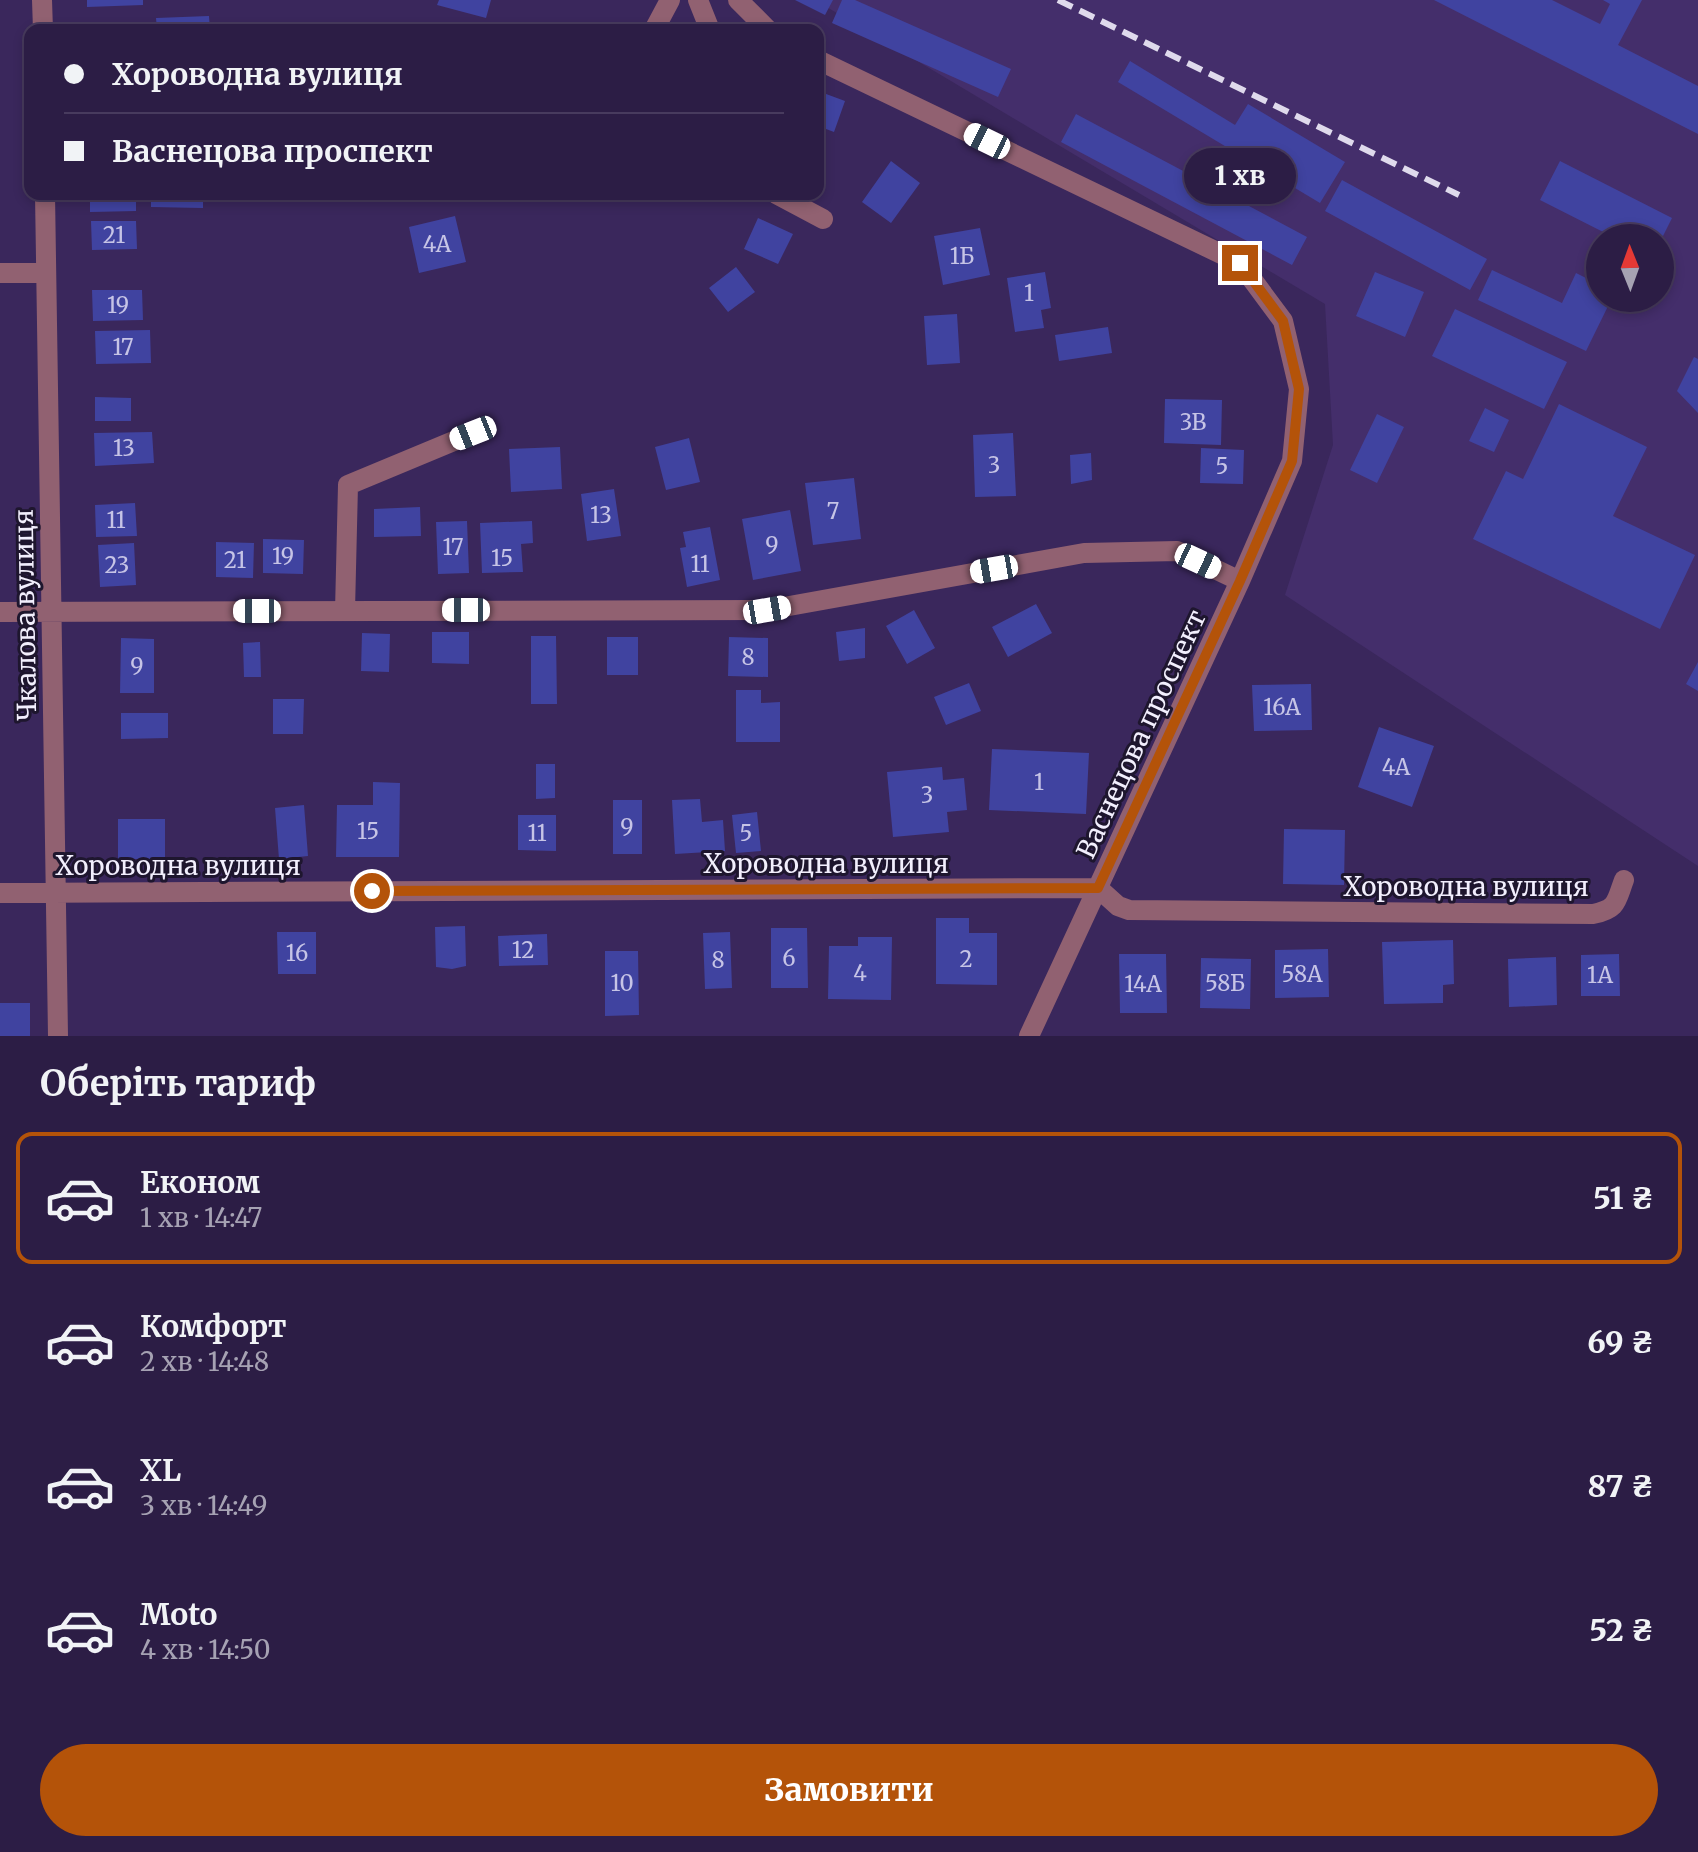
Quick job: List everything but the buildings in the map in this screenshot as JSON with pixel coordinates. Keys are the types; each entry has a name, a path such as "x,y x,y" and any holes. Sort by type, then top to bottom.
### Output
{"street":[{"path":"42,0 43,24"},
{"path":"657,24 670,0"},
{"path":"698,0 708,24"},
{"path":"738,0 762,24"},
{"name":"Васнецова проспект","path":"824,63 1240,263 1283,321 1299,389 1292,461 1240,581 1029,1036"},
{"name":"Чкалова вулиця","path":"45,200 58,1036"},
{"path":"787,200 823,219"},
{"path":"0,273 46,273"},
{"path":"345,611 348,485 473,433"},
{"path":"0,612 767,610 1084,553 1177,551 1240,581"},
{"name":"Хороводна вулиця","path":"0,893 1098,888 1118,906 1129,910 1593,914 1607,911 1614,905 1624,880"}],"shaded area":[{"path":"815,0 1698,0 1698,866 1285,595 1333,445 1325,304"}],"railway":[{"path":"1058,0 1459,195"}],"route":[{"path":"372,891 1098,888 1292,461 1299,389 1283,321 1240,263"}]}
